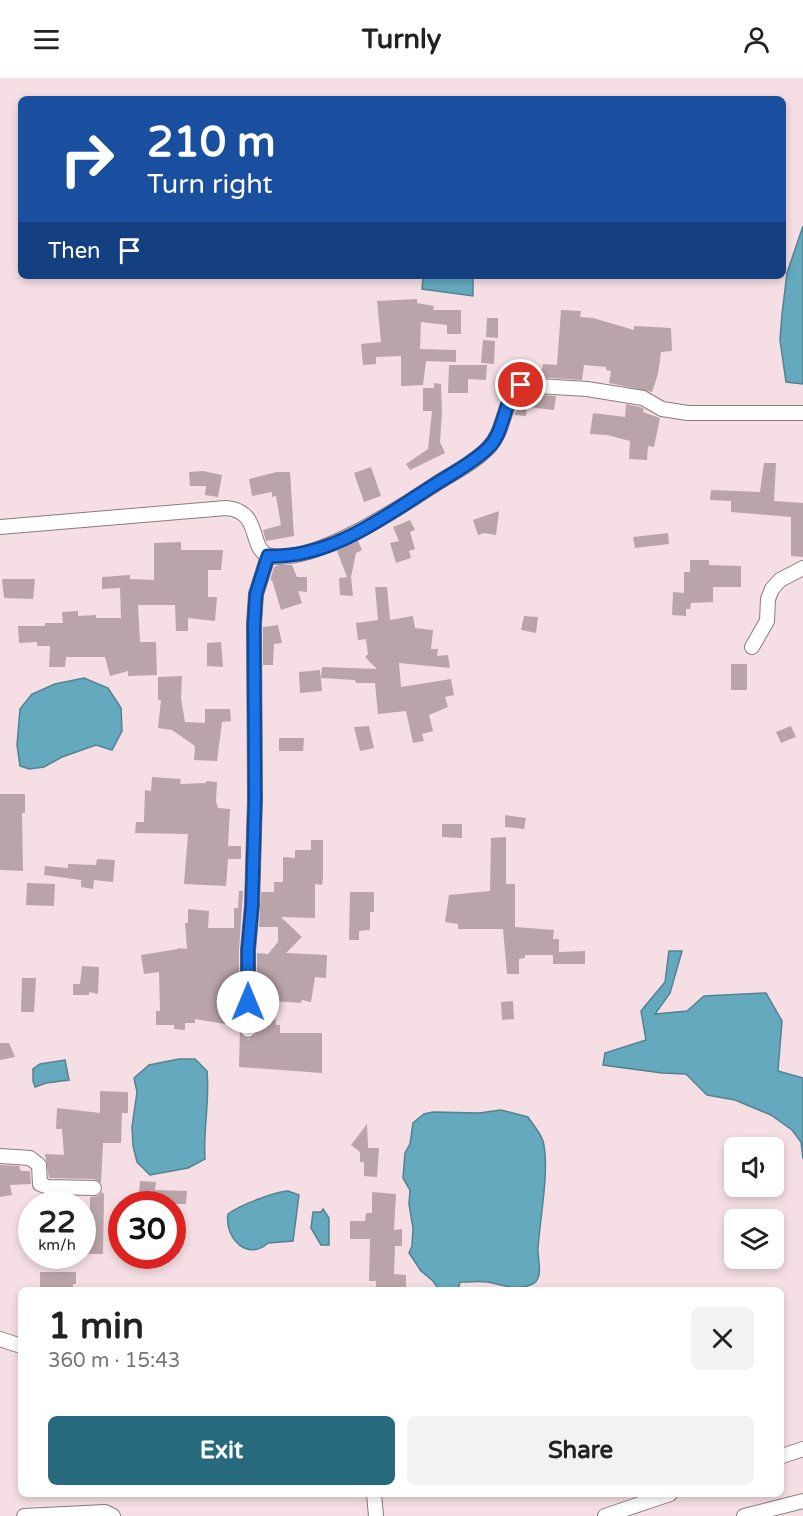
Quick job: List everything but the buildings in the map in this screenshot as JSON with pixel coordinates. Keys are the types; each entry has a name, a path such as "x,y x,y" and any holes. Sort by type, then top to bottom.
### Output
{"street":[{"path":"0,527 226,508 237,509 245,514 260,548 268,556 284,557 315,550 342,540 459,470 488,448 500,431 513,391 521,385 587,389 643,398 662,409 688,413 803,413"},
{"path":"248,1030 248,950 255,810 254,624 256,594 268,556"},
{"path":"752,647 767,621 768,599 772,589 780,580 803,568"},
{"path":"0,1156 30,1158 39,1165 40,1184 48,1188 94,1188"},
{"path":"0,1339 18,1345"},
{"path":"784,1455 803,1449"},
{"path":"374,1497 376,1516"},
{"path":"605,1516 661,1497"},
{"path":"744,1516 803,1501"},
{"path":"24,1516 105,1512 113,1516"}],"water":[{"path":"803,226 803,384 786,382 780,340 787,273"},
{"path":"423,279 473,279 473,296 422,289"},
{"path":"84,678 108,688 121,708 122,731 112,750 96,745 62,757 44,767 29,769 20,766 17,745 20,709 32,694 55,684"},
{"path":"669,951 682,951 670,993 655,1014 687,1011 704,996 766,993 782,1021 778,1071 803,1078 803,1159 801,1142 792,1130 771,1115 735,1100 707,1095 686,1074 603,1065 605,1053 646,1040 641,1011 665,982"},
{"path":"179,1059 195,1059 207,1071 205,1159 188,1168 150,1175 137,1162 133,1146 132,1127 137,1092 134,1078 149,1065"},
{"path":"65,1060 69,1080 35,1087 33,1069 40,1064"},
{"path":"501,1110 528,1117 543,1141 545,1179 538,1248 539,1276 534,1283 528,1286 511,1287 485,1282 460,1282 459,1287 437,1287 421,1271 409,1253 412,1246 413,1228 409,1204 410,1190 403,1178 405,1153 410,1144 413,1123 424,1114 433,1112 479,1113"},
{"path":"288,1191 299,1195 293,1241 268,1243 253,1250 239,1245 230,1231 228,1214 257,1200"},
{"path":"323,1209 329,1218 329,1245 321,1245 311,1228 313,1212 321,1212"}],"route":[{"path":"248,1002 255,799 254,624 256,594 268,556 284,557 315,550 342,540 459,470 488,448 500,431 513,391 521,385"}]}
